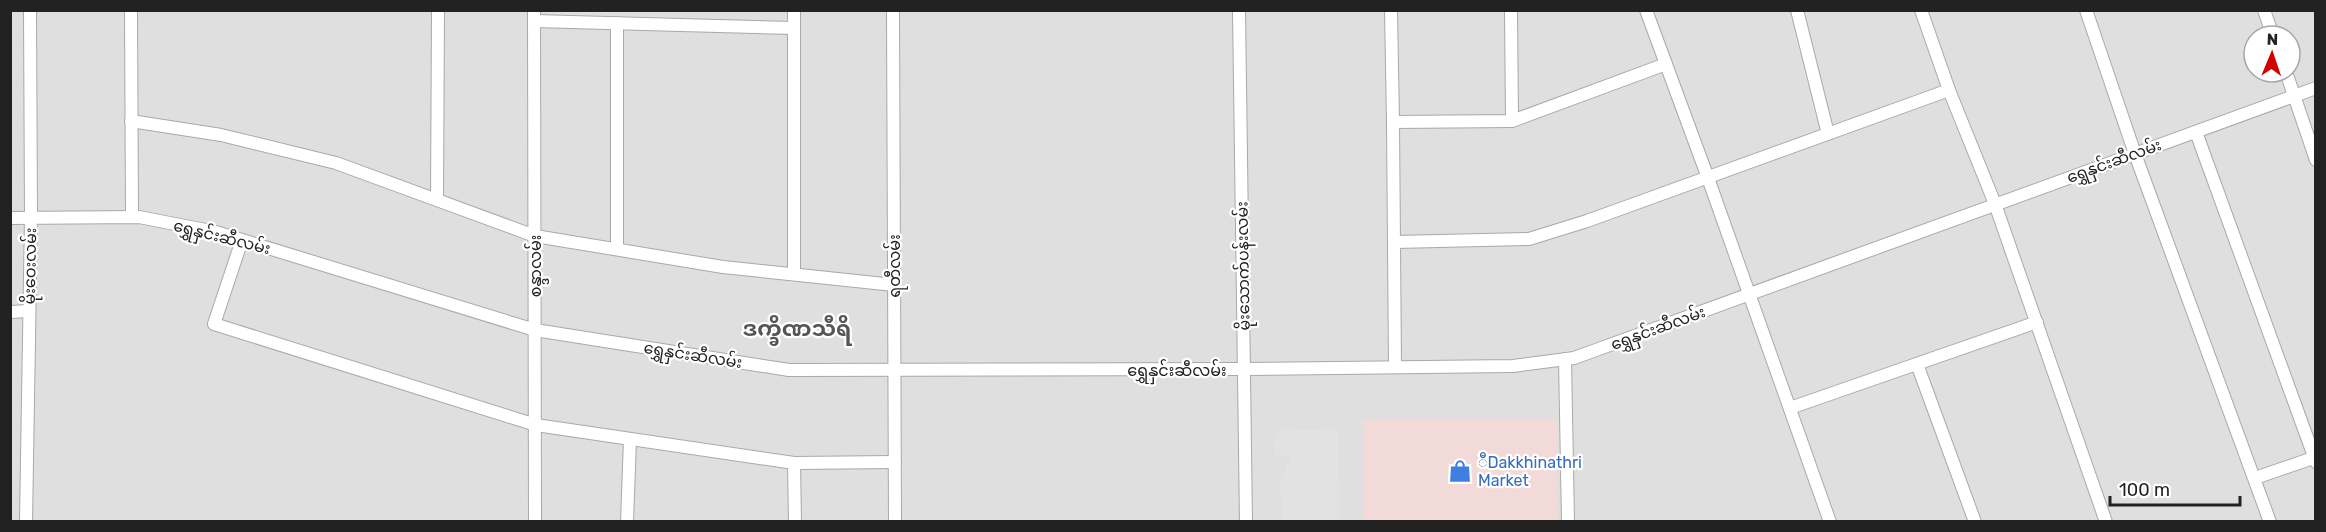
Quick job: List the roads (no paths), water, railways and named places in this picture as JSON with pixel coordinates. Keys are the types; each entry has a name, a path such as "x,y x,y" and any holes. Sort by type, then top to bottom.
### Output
{"street":[{"name":"မိုးဝေးလမ်း","path":"26,522 31,217 30,10"},
{"path":"131,10 132,217"},
{"path":"437,199 438,10"},
{"path":"794,10 794,274"},
{"name":"ရတီလမ်း","path":"893,10 896,522"},
{"name":"မိုးသောက်ပန်းလမ်း","path":"1239,10 1246,522"},
{"path":"1391,10 1395,367"},
{"path":"1511,10 1512,121"},
{"path":"1646,10 1830,522"},
{"path":"1797,10 1828,134"},
{"path":"1921,10 1949,90 1995,204 2106,522"},
{"path":"2086,10 2134,154 2271,522"},
{"path":"534,16 617,23 794,28"},
{"name":"စန္ဒာလမ်း","path":"534,16 535,522"},
{"path":"617,23 617,249"},
{"path":"1393,122 1512,121 1666,64"},
{"path":"2290,84 2316,160"},
{"name":"ရွှေနှင်းဆီလမ်း","path":"10,218 132,217 216,232 535,330 789,370 1513,366 1575,358 2316,88"},
{"path":"1395,242 1528,239 1587,221 1949,90"},
{"path":"131,121 221,135 336,163 535,236 723,267 894,285"},
{"path":"2196,132 2315,459 2255,478"},
{"path":"242,240 214,324 536,425 794,463 895,462"},
{"path":"10,312 29,311"},
{"path":"1790,408 2037,322"},
{"path":"1565,359 1568,522"},
{"path":"1917,364 1975,522"},
{"path":"627,522 630,439"},
{"path":"794,463 795,522"}],"place":[{"name":"ီDakkhinathri Market","path":"1460,471"}],"district":[{"name":"ဒက္ခိဏသီရိ","path":"797,328"}]}
